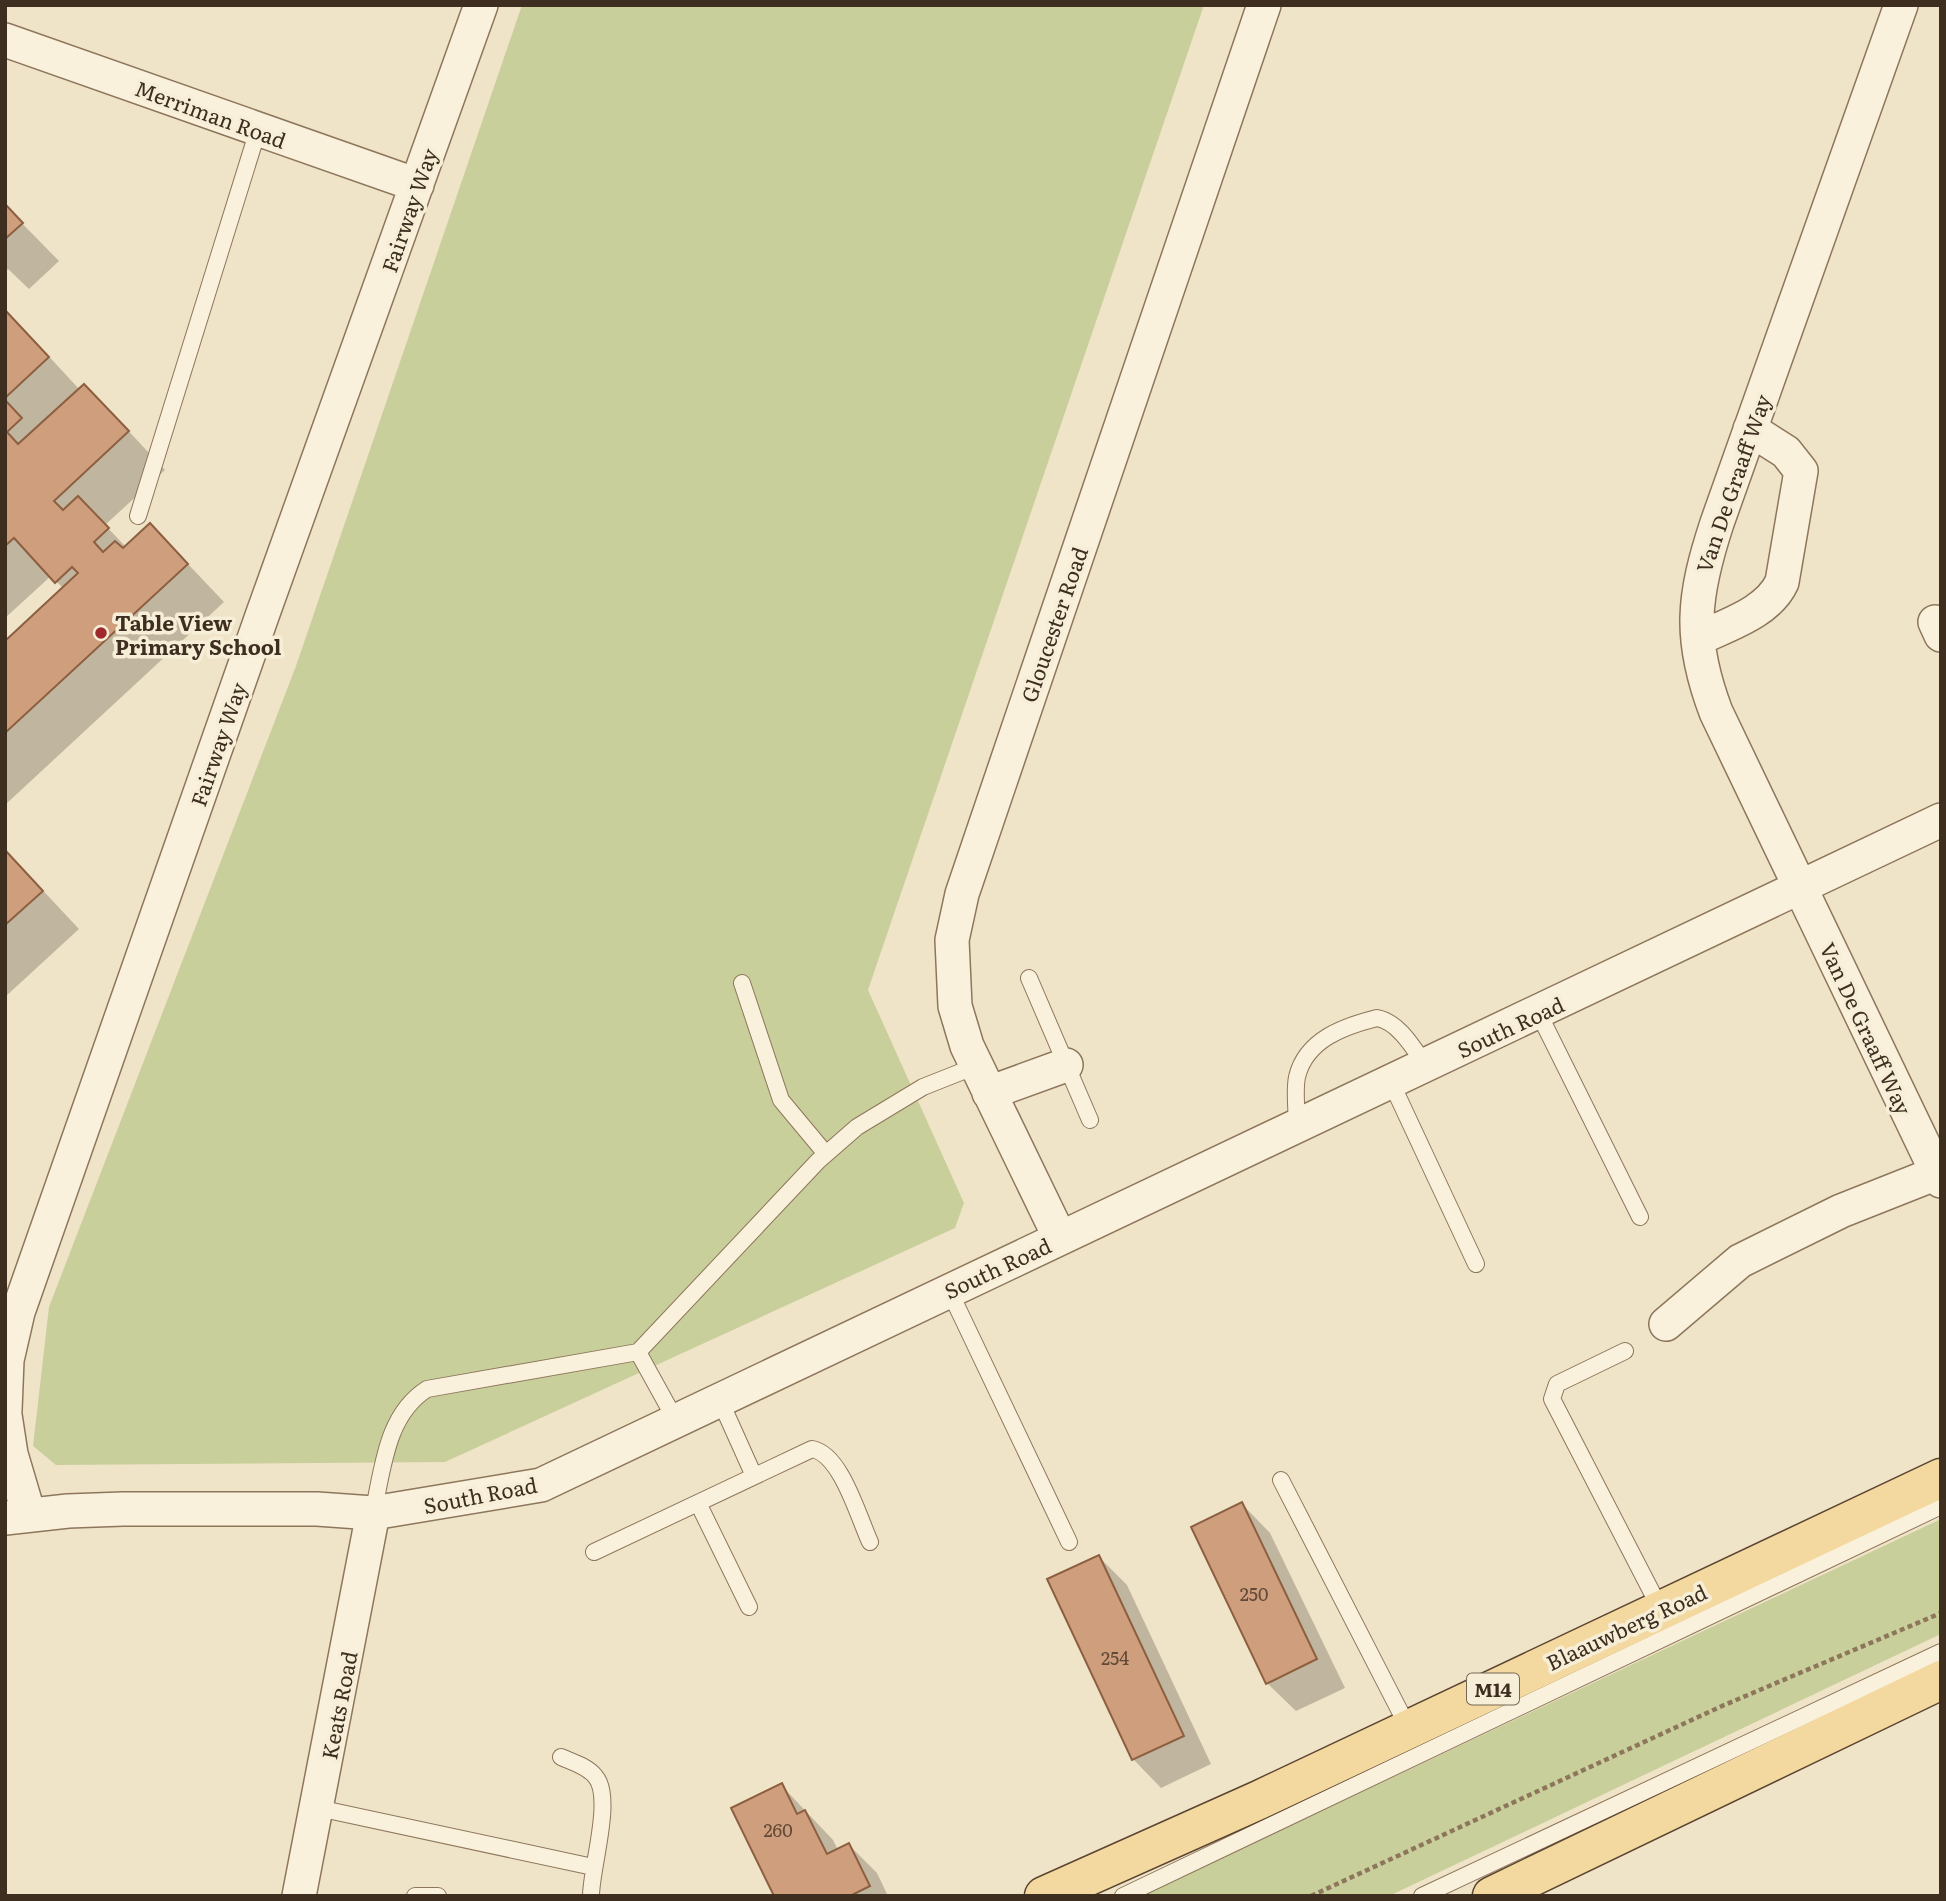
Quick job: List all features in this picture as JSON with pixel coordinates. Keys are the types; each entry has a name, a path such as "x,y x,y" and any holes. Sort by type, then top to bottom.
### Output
{"main road":[{"name":"Blaauwberg Road","path":"1044,1896 1409,1729 1941,1478"},
{"path":"1492,1896 1941,1680"}],"street":[{"name":"Fairway Way","path":"5,1410 6,1360 18,1312 156,915 481,5"},
{"name":"Gloucester Road","path":"1060,1238 983,1079 955,1006 951,940 962,894 1264,5"},
{"name":"Van De Graaff Way","path":"1901,5 1699,576 1696,617 1705,685 1716,712 1939,1177"},
{"name":"Merriman Road","path":"5,40 417,185"},
{"path":"1698,639 1766,604 1777,593 1782,582 1801,471 1786,453 1750,429"},
{"name":"South Road","path":"17,1517 123,1509 317,1509 373,1513 541,1485 719,1398 1426,1066 1941,820"},
{"path":"983,1079 1066,1065"},
{"path":"1666,1324 1740,1261 1840,1211 1939,1177"},
{"path":"5,1415 17,1517"},
{"name":"Keats Road","path":"299,1896 373,1513"}],"lane":[{"path":"138,516 258,130"},
{"path":"1029,978 1090,1120"},
{"path":"742,983 781,1100 826,1154"},
{"path":"1538,1012 1640,1217"},
{"path":"1297,1126 1297,1077 1304,1061 1320,1041 1336,1031 1377,1017 1384,1019 1400,1032 1426,1066"},
{"path":"373,1513 394,1425 407,1404 427,1389 638,1352 826,1154 857,1127 923,1087 983,1079"},
{"path":"1391,1082 1476,1264"},
{"path":"949,1290 1069,1542"},
{"path":"1625,1351 1557,1384 1552,1399 1661,1610"},
{"path":"638,1352 675,1419"},
{"path":"719,1398 754,1476"},
{"path":"594,1552 813,1449 822,1450 834,1461 870,1542"},
{"path":"1281,1480 1409,1729"},
{"path":"698,1503 749,1607"},
{"path":"1124,1896 1941,1506"},
{"path":"1422,1896 1941,1652"},
{"path":"561,1757 588,1769 602,1786 603,1805 591,1896"},
{"path":"318,1808 593,1867"},
{"path":"415,1896 438,1896"}],"path":[{"path":"1311,1896 1722,1706 1941,1613"}],"green space":[{"path":"522,5 1204,5 868,990 964,1203 955,1228 445,1462 56,1465 33,1446 49,1307 296,666"},
{"path":"1941,1519 1941,1634 1389,1896 1141,1896"}],"building":[{"path":"5,204 23,223 5,239"},
{"path":"5,310 49,357 5,398"},
{"path":"84,384 129,431 54,501 63,510 78,496 109,528 94,542 103,552 115,541 123,548 150,523 188,564 5,733 5,641 78,573 72,567 55,583 14,538 5,546 5,400 22,418 7,432 18,444"},
{"path":"5,850 43,891 5,925"},
{"path":"1242,1502 1317,1659 1266,1684 1191,1527"},
{"path":"1099,1555 1184,1736 1132,1760 1047,1579"},
{"path":"782,1783 797,1814 805,1810 827,1854 849,1843 870,1886 850,1896 774,1896 731,1808"}],"place":[{"name":"Table View Primary School","path":"101,633"}]}
